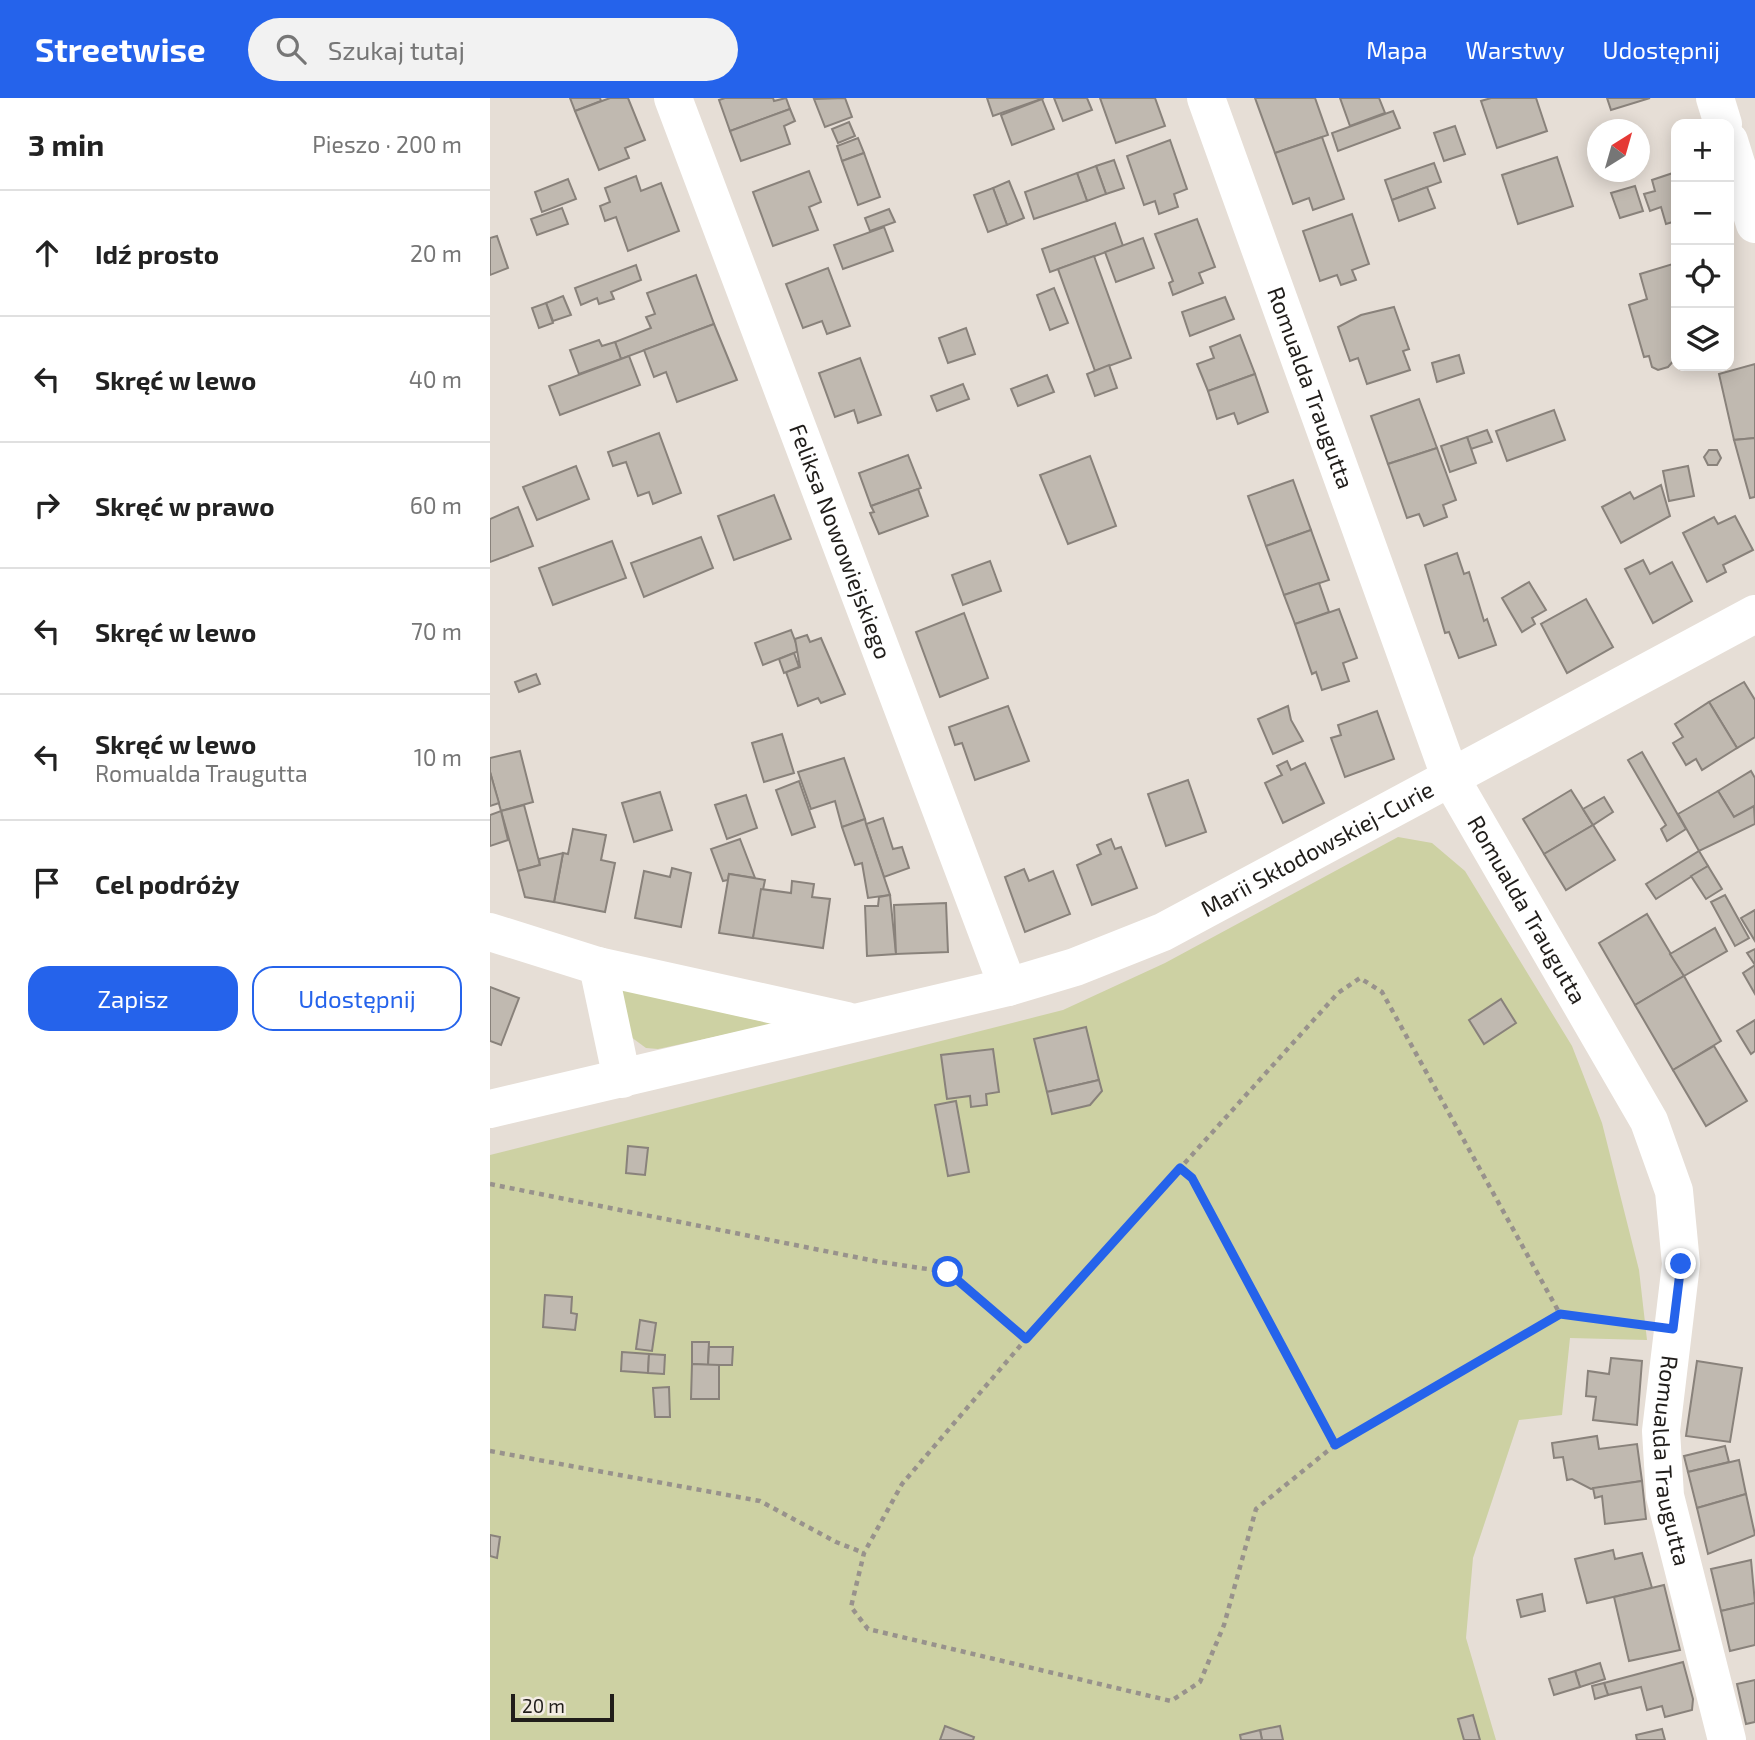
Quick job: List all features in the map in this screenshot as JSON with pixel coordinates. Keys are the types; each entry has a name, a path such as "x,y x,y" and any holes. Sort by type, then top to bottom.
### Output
{"street":[{"name":"Feliksa Nowowiejskiego","path":"673,98 1007,987"},
{"name":"Romualda Traugutta","path":"1206,98 1451,779 1649,1121 1674,1191 1681,1264 1661,1431 1665,1496 1727,1740"},
{"path":"1715,98 1721,119"},
{"path":"1734,157 1755,224"},
{"name":"Marii Skłodowskiej-Curie","path":"490,1109 1007,987 1075,967 1163,932 1755,614"},
{"name":"Marii Skłodowskiej-Curie","path":"490,932 598,966 856,1023"},
{"path":"598,966 622,1079"}],"path":[{"path":"1560,1314 1382,992 1360,978 1338,993 1026,1339 902,1484 864,1553 851,1607 868,1629 1171,1701 1200,1682 1224,1625 1256,1509 1335,1445 1560,1314 1673,1329"},
{"path":"1180,1168 1192,1178 1335,1445"},
{"path":"490,1184 880,1262 948,1272 1026,1339"},
{"path":"490,1451 760,1501 836,1542 864,1553"}],"green space":[{"path":"1398,837 1432,843 1465,871 1572,1046 1602,1123 1639,1270 1647,1340 1570,1338 1562,1415 1519,1420 1473,1558 1466,1638 1496,1740 490,1740 490,1155 1063,1010 1165,963"},
{"path":"620,989 774,1024 658,1049 646,1048 631,1037"}],"building":[{"path":"570,98 600,98 601,101 575,111"},
{"path":"610,98 628,98 645,140 625,148 629,158 599,170 575,111"},
{"path":"773,98 774,101 786,98 790,109 730,131 719,100"},
{"path":"845,98 852,117 825,127 814,99"},
{"path":"987,98 1044,98 993,116"},
{"path":"1054,98 1087,98 1092,110 1063,121"},
{"path":"1100,98 1155,98 1165,126 1116,143"},
{"path":"1255,98 1315,98 1328,135 1275,153"},
{"path":"1340,98 1379,98 1385,113 1350,126"},
{"path":"1491,98 1536,98 1547,131 1497,148 1481,101"},
{"path":"1607,98 1650,98 1611,110"},
{"path":"1042,99 1054,129 1012,145 1001,115"},
{"path":"790,109 795,121 784,126 790,144 741,161 730,131"},
{"path":"1393,111 1400,128 1338,151 1332,133"},
{"path":"849,122 855,136 838,143 832,129"},
{"path":"1455,126 1465,154 1444,161 1434,133"},
{"path":"1322,137 1344,199 1313,210 1309,198 1293,204 1275,153"},
{"path":"858,138 864,153 842,161 837,146"},
{"path":"1170,140 1187,189 1174,194 1178,207 1159,214 1155,201 1144,205 1127,156"},
{"path":"864,153 880,197 858,205 842,161"},
{"path":"1557,157 1573,206 1518,224 1502,175"},
{"path":"1114,160 1124,188 1106,194 1096,166"},
{"path":"1434,163 1441,182 1392,200 1385,180"},
{"path":"1096,166 1106,194 1087,201 1077,173"},
{"path":"809,171 821,202 809,207 818,230 773,246 753,192"},
{"path":"1077,173 1087,201 1034,219 1025,192"},
{"path":"1671,174 1671,222 1666,224 1661,207 1650,211 1644,194 1655,191 1652,180"},
{"path":"636,176 641,191 661,183 679,231 628,251 616,217 605,221 600,206 610,202 605,188"},
{"path":"568,179 576,199 542,212 535,192"},
{"path":"1009,181 1024,218 1007,225 993,188"},
{"path":"1635,186 1643,211 1620,218 1611,193"},
{"path":"1427,187 1435,208 1399,221 1392,200"},
{"path":"993,188 1007,225 988,232 974,195"},
{"path":"562,208 568,224 537,235 531,219"},
{"path":"889,209 895,222 870,231 865,218"},
{"path":"1352,214 1369,264 1352,270 1356,280 1341,285 1337,275 1320,281 1303,231"},
{"path":"1197,219 1215,267 1199,273 1203,283 1173,295 1169,283 1173,281 1155,234"},
{"path":"1115,223 1123,246 1050,272 1042,249"},
{"path":"884,227 893,251 843,269 834,245"},
{"path":"497,236 508,268 490,275 490,238"},
{"path":"1143,238 1154,268 1116,282 1105,252"},
{"path":"1094,256 1131,358 1095,371 1058,269"},
{"path":"636,265 641,280 611,292 614,299 599,304 597,298 581,305 575,288"},
{"path":"1671,265 1671,364 1658,370 1652,367 1649,356 1644,357 1629,305 1647,299 1640,274"},
{"path":"828,268 850,326 827,334 822,321 803,328 786,284"},
{"path":"696,275 714,324 621,359 615,342 651,328 646,317 655,314 647,293"},
{"path":"1054,288 1068,323 1050,330 1037,295"},
{"path":"563,296 571,315 553,321 546,303"},
{"path":"1225,297 1234,319 1190,336 1182,312"},
{"path":"546,303 553,323 539,328 532,308"},
{"path":"1394,307 1409,349 1403,351 1410,370 1367,384 1358,358 1350,361 1338,327 1361,315"},
{"path":"714,324 737,380 677,402 666,372 654,377 644,350"},
{"path":"966,328 975,354 948,363 939,338"},
{"path":"1240,335 1255,374 1208,391 1197,364 1214,358 1210,347"},
{"path":"599,340 602,346 615,342 621,359 579,374 570,350"},
{"path":"1459,355 1464,373 1437,382 1432,363"},
{"path":"629,356 640,385 560,415 549,386"},
{"path":"860,358 881,415 858,423 854,410 835,417 819,373"},
{"path":"1755,364 1755,438 1734,440 1719,374"},
{"path":"1109,365 1117,388 1095,396 1087,374"},
{"path":"1255,374 1268,412 1238,424 1234,413 1217,419 1208,391"},
{"path":"1047,375 1054,392 1018,406 1011,389"},
{"path":"963,384 969,399 937,411 931,396"},
{"path":"1419,399 1437,448 1388,464 1371,416"},
{"path":"1554,410 1565,440 1507,461 1496,431"},
{"path":"1487,430 1492,442 1471,449 1467,437"},
{"path":"659,433 681,493 653,504 649,492 638,496 626,462 613,466 608,452"},
{"path":"1467,437 1476,463 1450,472 1441,446"},
{"path":"1755,438 1755,497 1750,498 1734,440"},
{"path":"1437,448 1456,500 1443,505 1447,517 1424,526 1419,514 1407,518 1388,464"},
{"path":"1709,450 1717,450 1721,458 1717,465 1708,465 1704,457"},
{"path":"908,455 921,488 871,506 859,473"},
{"path":"1090,456 1116,526 1068,544 1040,475"},
{"path":"576,466 589,499 537,520 523,487"},
{"path":"1688,466 1694,496 1669,501 1663,471"},
{"path":"1293,480 1311,530 1266,546 1248,496"},
{"path":"1661,485 1670,516 1621,543 1602,507 1630,492 1634,499"},
{"path":"918,489 928,516 879,534 870,513 874,512 871,506"},
{"path":"774,495 791,539 734,560 718,516"},
{"path":"518,507 533,546 490,562 490,519"},
{"path":"1735,516 1753,550 1723,565 1726,572 1707,582 1683,533 1714,517 1718,524"},
{"path":"1311,530 1329,580 1284,595 1266,546"},
{"path":"701,537 713,568 644,597 631,563"},
{"path":"612,541 626,578 553,605 539,568"},
{"path":"1457,553 1464,574 1469,572 1484,621 1487,619 1496,645 1459,658 1449,632 1445,633 1425,565"},
{"path":"1643,560 1650,574 1672,562 1692,601 1653,623 1625,569"},
{"path":"990,561 1001,591 963,605 952,575"},
{"path":"1529,582 1546,610 1532,618 1535,624 1522,632 1502,598"},
{"path":"1319,583 1329,612 1295,624 1284,595"},
{"path":"1586,599 1613,647 1567,673 1541,624"},
{"path":"1339,609 1357,658 1343,663 1349,681 1322,690 1316,672 1312,674 1295,624"},
{"path":"964,613 988,678 940,697 916,632"},
{"path":"791,630 799,651 763,665 755,643"},
{"path":"807,635 810,642 821,638 845,694 821,703 818,698 798,706 786,672 800,667 795,639"},
{"path":"794,653 799,667 784,673 779,659"},
{"path":"536,674 540,684 519,692 515,682"},
{"path":"1744,682 1755,700 1755,737 1737,748 1709,702"},
{"path":"1709,702 1737,748 1702,770 1696,759 1686,765 1673,743 1683,737 1675,724"},
{"path":"1008,706 1029,761 975,780 962,743 955,745 949,727"},
{"path":"1288,706 1291,720 1303,741 1273,754 1258,719"},
{"path":"1377,711 1394,759 1345,777 1331,738 1341,735 1338,725"},
{"path":"782,734 794,773 764,782 752,743"},
{"path":"520,751 533,802 501,811 490,772 490,758"},
{"path":"1642,752 1686,829 1667,841 1661,829 1666,825 1628,760"},
{"path":"844,758 865,819 842,827 835,801 811,809 798,772"},
{"path":"1287,761 1291,770 1305,763 1324,803 1283,823 1265,783 1282,775 1277,766"},
{"path":"1751,771 1755,778 1755,807 1734,817 1718,791"},
{"path":"490,772 499,803 490,806"},
{"path":"1188,780 1206,832 1166,846 1148,794"},
{"path":"799,781 815,827 792,835 776,790"},
{"path":"1571,790 1593,825 1544,854 1523,819"},
{"path":"1718,791 1734,817 1754,806 1755,824 1699,851 1678,814"},
{"path":"660,792 672,830 634,842 622,803"},
{"path":"746,795 757,828 727,839 715,805"},
{"path":"1604,797 1613,812 1593,825 1583,809"},
{"path":"524,805 540,865 518,871 501,811"},
{"path":"501,811 508,840 490,846 490,815"},
{"path":"883,818 893,849 902,847 909,868 884,877 866,824"},
{"path":"865,819 890,895 868,898 862,863 855,865 842,827"},
{"path":"1593,825 1615,860 1566,890 1544,854"},
{"path":"573,829 606,835 601,860 615,863 605,912 554,902 563,853 568,854"},
{"path":"740,839 755,878 729,874 728,880 723,881 711,849"},
{"path":"1111,839 1115,849 1121,847 1137,888 1092,905 1077,865 1101,854 1097,845"},
{"path":"1699,851 1708,866 1656,899 1646,884"},
{"path":"563,853 554,902 525,897 518,871 540,865 539,859"},
{"path":"1708,866 1722,889 1706,899 1691,876"},
{"path":"672,868 691,873 681,927 635,918 644,871 670,877"},
{"path":"1024,869 1029,881 1053,871 1070,914 1025,932 1005,877"},
{"path":"729,874 765,880 753,938 719,933"},
{"path":"792,881 814,884 812,897 830,899 823,948 753,938 761,889 791,893"},
{"path":"890,895 896,954 867,956 865,906 878,906 879,897"},
{"path":"1725,895 1749,938 1735,946 1711,902"},
{"path":"946,903 948,952 896,954 894,905"},
{"path":"1755,910 1755,941 1741,918"},
{"path":"1647,914 1684,976 1635,1005 1599,943"},
{"path":"1715,928 1727,951 1684,976 1670,954"},
{"path":"1755,949 1755,965 1747,953"},
{"path":"1755,965 1755,994 1743,973"},
{"path":"1684,976 1721,1041 1673,1070 1635,1005"},
{"path":"490,987 519,998 501,1045 490,1041"},
{"path":"1501,999 1516,1023 1484,1044 1469,1020"},
{"path":"1755,1020 1755,1051 1751,1054 1737,1031"},
{"path":"1086,1027 1099,1080 1047,1092 1034,1039"},
{"path":"1714,1046 1747,1101 1706,1126 1673,1070"},
{"path":"993,1049 999,1092 986,1094 987,1105 971,1107 970,1096 947,1099 941,1055"},
{"path":"1099,1080 1102,1091 1090,1105 1052,1114 1047,1092"},
{"path":"956,1101 969,1172 948,1176 935,1105"},
{"path":"628,1146 648,1148 645,1175 626,1173"},
{"path":"545,1295 572,1297 571,1313 577,1314 575,1330 543,1327"},
{"path":"640,1320 656,1323 652,1351 636,1349"},
{"path":"692,1342 709,1342 708,1365 692,1364"},
{"path":"709,1347 733,1347 732,1365 708,1365"},
{"path":"622,1352 649,1354 648,1373 621,1371"},
{"path":"649,1354 665,1355 664,1374 648,1373"},
{"path":"1611,1358 1642,1361 1637,1425 1593,1420 1596,1397 1586,1396 1588,1371 1609,1374"},
{"path":"1697,1361 1742,1368 1730,1442 1686,1436"},
{"path":"692,1364 719,1365 719,1399 691,1399"},
{"path":"669,1387 670,1417 655,1417 653,1388"},
{"path":"1597,1436 1599,1449 1637,1444 1642,1481 1591,1489 1572,1479 1567,1480 1563,1457 1554,1458 1552,1443"},
{"path":"1725,1446 1729,1462 1688,1472 1684,1456"},
{"path":"1739,1460 1746,1494 1697,1508 1688,1472"},
{"path":"1642,1481 1646,1519 1605,1524 1602,1496 1595,1498 1593,1488"},
{"path":"1746,1494 1755,1535 1708,1554 1697,1508"},
{"path":"490,1535 500,1537 497,1558 490,1556"},
{"path":"1613,1550 1615,1559 1642,1553 1652,1588 1587,1603 1575,1559"},
{"path":"1751,1560 1755,1603 1721,1611 1711,1569"},
{"path":"1664,1585 1680,1650 1629,1661 1614,1597"},
{"path":"1542,1594 1545,1611 1521,1617 1517,1600"},
{"path":"1755,1603 1755,1645 1730,1651 1721,1611"},
{"path":"1683,1662 1693,1699 1692,1710 1665,1717 1662,1706 1647,1710 1641,1687 1608,1695 1604,1683"},
{"path":"1600,1663 1605,1679 1580,1687 1575,1671"},
{"path":"1575,1671 1580,1687 1554,1695 1549,1679"},
{"path":"1755,1680 1755,1722 1746,1724 1737,1684"},
{"path":"1604,1683 1608,1695 1595,1699 1592,1686"},
{"path":"1473,1715 1480,1740 1464,1740 1458,1719"},
{"path":"945,1726 974,1737 973,1740 940,1740"},
{"path":"1280,1726 1283,1740 1262,1740 1260,1730"},
{"path":"1662,1729 1665,1740 1637,1740 1636,1735"},
{"path":"1260,1730 1262,1740 1241,1740 1240,1735"}],"route":[{"path":"948,1272 1026,1339 1180,1168 1192,1178 1335,1445 1560,1314 1673,1329 1681,1264"}]}
